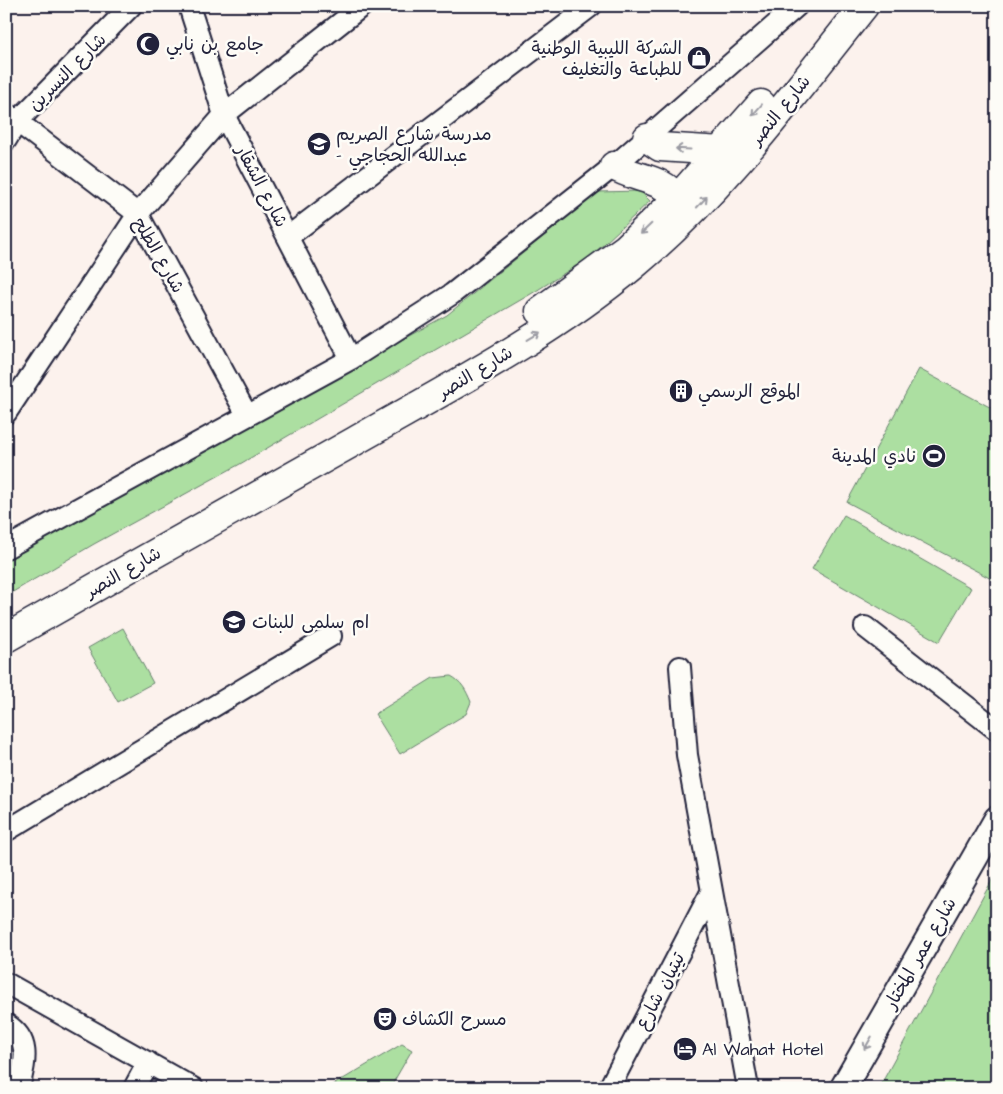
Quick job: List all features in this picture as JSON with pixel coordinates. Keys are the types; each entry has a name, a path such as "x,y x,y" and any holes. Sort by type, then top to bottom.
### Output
{"highway":[{"name":"شارع النصر","path":"6,624 391,402 528,318 626,248 722,151 845,6"},
{"name":"شارع النصر","path":"6,638 422,402 538,334 596,296 683,222 732,169 864,6"},
{"path":"647,138 655,145 665,148 722,151"},
{"path":"614,166 628,174 659,182 666,186 676,199"}],"main road":[{"name":"شارع عمر المختار","path":"843,1088 997,818"},
{"name":"شارع عمر المختار","path":"863,1088 997,844"}],"street":[{"name":"شارع النسرين","path":"6,140 12,117 131,6"},
{"name":"شارع الشقار","path":"189,6 224,115 289,236 351,358"},
{"path":"6,413 138,214 224,115 362,6"},
{"path":"289,236 591,6"},
{"path":"6,548 351,358 452,294 614,166 789,9"},
{"name":"شارع الطلح","path":"12,117 138,214 247,415"},
{"path":"865,627 997,730"},
{"path":"6,831 331,636"},
{"path":"680,668 686,755 710,894 748,1088"},
{"name":"تيتيان شارع","path":"609,1088 710,894"},
{"path":"6,983 193,1088"},
{"path":"6,1024 21,1035 26,1048 19,1088"},
{"path":"134,1088 148,1062"}],"green space":[{"path":"640,191 650,201 590,257 536,291 240,464 94,544 6,596 6,558 447,315 598,192"},
{"name":"نادي المدينة","path":"919,369 997,411 997,582 847,502"},
{"path":"844,515 971,588 939,642 812,569"},
{"path":"123,628 153,683 118,702 88,648"},
{"path":"451,676 463,687 471,702 466,714 400,754 375,714 433,678"},
{"path":"997,871 997,1088 879,1088"},
{"path":"402,1044 412,1050 390,1088 328,1088"}],"place":[{"name":"جامع بن نابي","path":"148,44"},
{"name":"الشركة الليبية الوطنية للطباعة والتغليف","path":"699,58"},
{"name":"مدرسة شارع الصريم - عبدالله الحجاجي","path":"319,144"},
{"name":"الموقع الرسمي","path":"681,391"},
{"name":"نادي المدينة","path":"934,456"},
{"name":"ام سلمى للبنات","path":"234,622"},
{"name":"مسرح الكشاف","path":"385,1019"},
{"name":"Al Wahat Hotel","path":"685,1049"}]}
